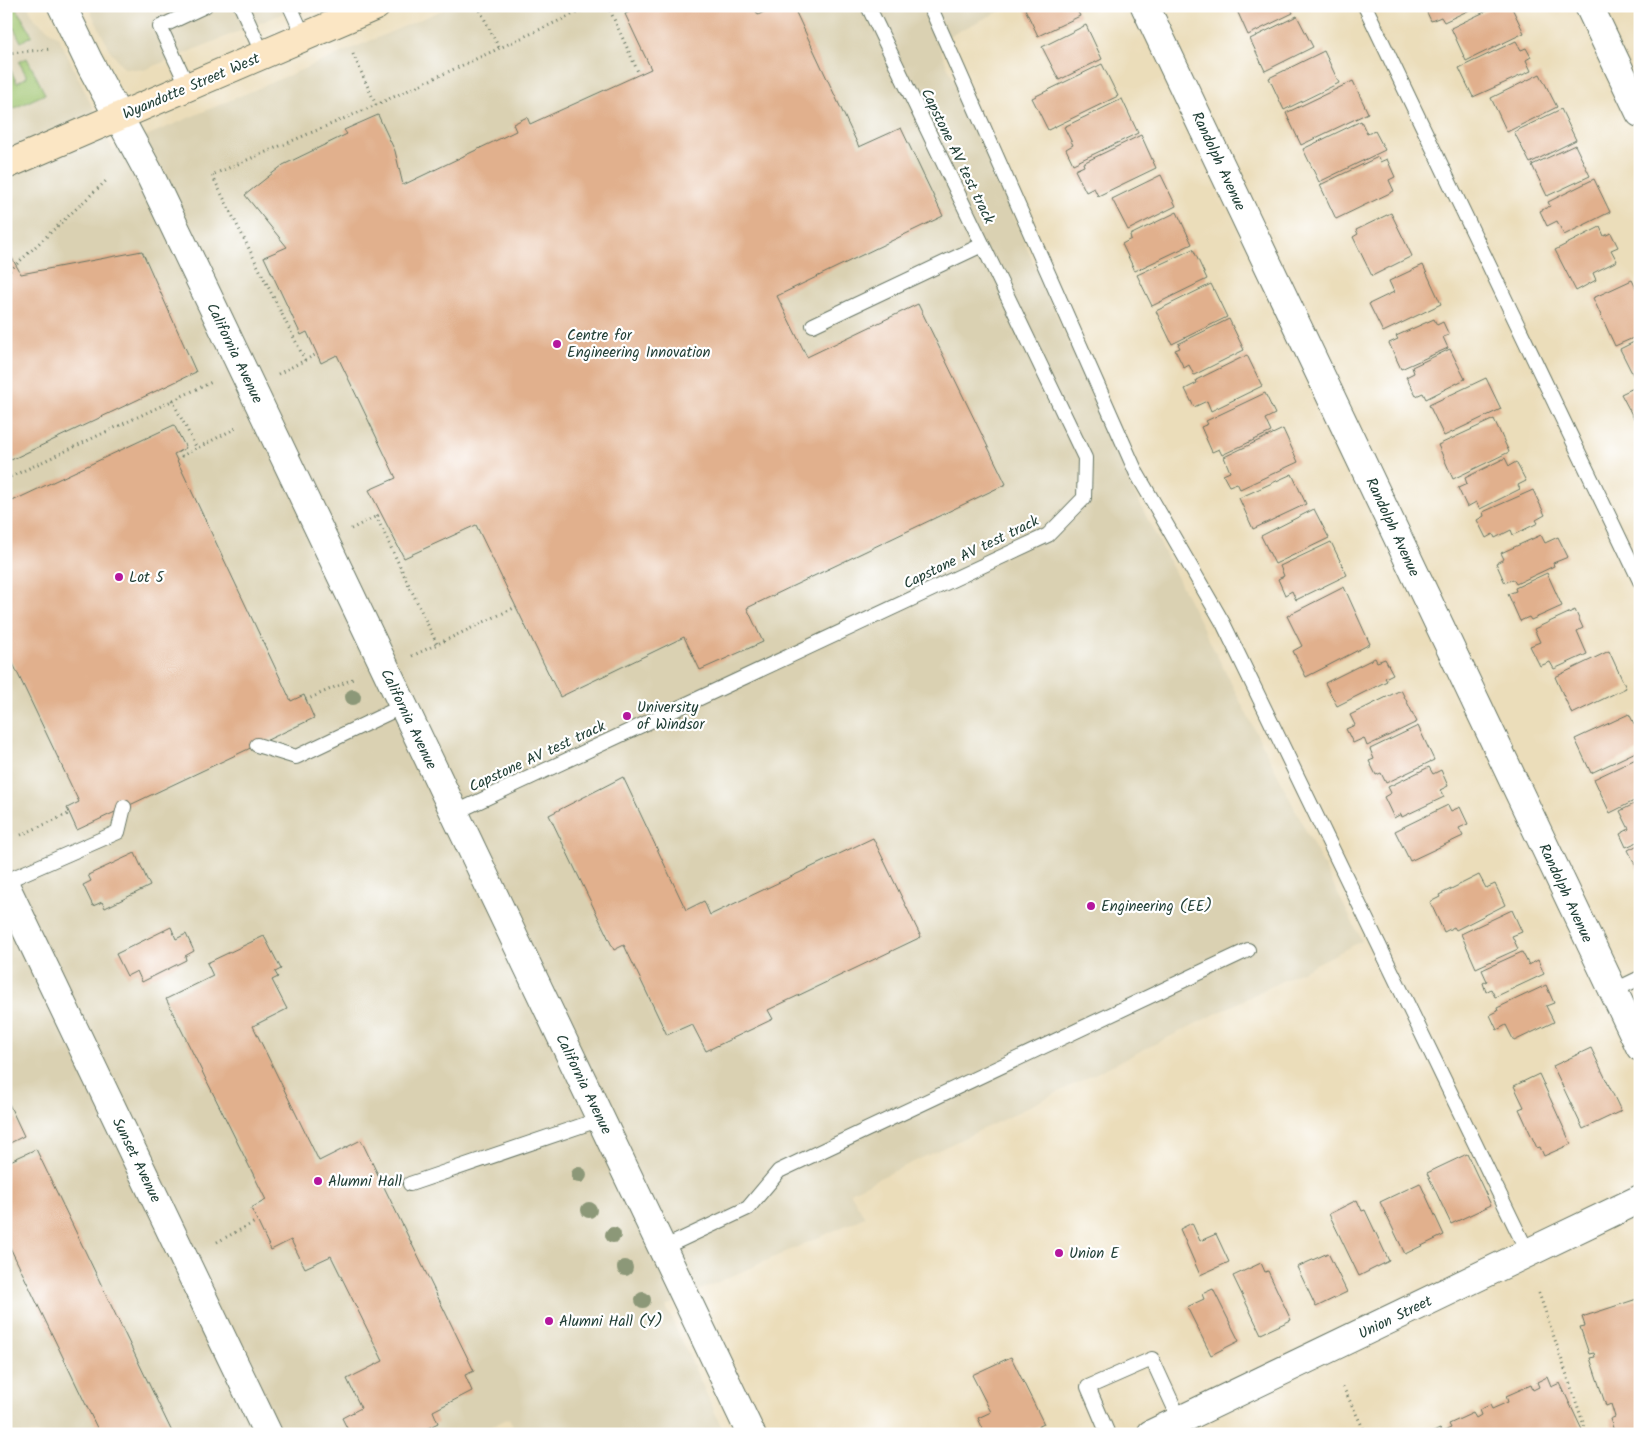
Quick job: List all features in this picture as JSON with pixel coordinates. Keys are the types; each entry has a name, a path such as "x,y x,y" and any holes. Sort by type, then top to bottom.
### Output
{"main road":[{"name":"Wyandotte Street West","path":"6,165 376,6"}],"street":[{"name":"California Avenue","path":"62,6 118,117 148,171 751,1434"},
{"name":"Randolph Avenue","path":"1145,6 1640,1047"},
{"path":"1589,6 1640,113"},
{"name":"Sunset Avenue","path":"6,887 268,1434"},
{"name":"Union Street","path":"1151,1434 1640,1199"}],"lane":[{"path":"188,87 160,27 205,6"},
{"path":"242,6 263,55"},
{"path":"290,6 304,37"},
{"name":"Capstone AV test track","path":"454,813 1048,535 1084,498 1085,458 868,6"},
{"path":"930,6 1136,472 1223,623 1528,1253"},
{"path":"1365,6 1640,581"},
{"path":"813,325 982,245"},
{"path":"257,745 296,757 403,706"},
{"path":"6,881 118,832 124,807"},
{"path":"663,1248 748,1208 778,1171 1248,950"},
{"path":"1613,991 1640,978"},
{"path":"410,1184 601,1119"},
{"path":"1108,1434 1088,1387 1152,1358 1180,1420"}],"path":[{"path":"478,6 499,48"},
{"path":"305,360 212,175 376,105 591,6"},
{"path":"608,6 639,74"},
{"path":"6,47 9,53 54,49"},
{"path":"353,54 376,105"},
{"path":"6,274 107,180"},
{"path":"272,377 317,354"},
{"path":"6,479 214,381"},
{"path":"172,400 197,449"},
{"path":"179,451 182,456 236,428"},
{"path":"346,532 381,514"},
{"path":"376,516 437,644"},
{"path":"406,658 516,607"},
{"path":"306,700 355,678"},
{"path":"21,835 70,813"},
{"path":"217,1242 257,1221"},
{"path":"1539,1293 1587,1434"},
{"path":"1343,1387 1366,1434"}],"shaded area":[{"name":"University of Windsor","path":"6,6 28,6 35,19 59,38 113,150 452,6 1010,6 937,42 1134,492 1362,941 1004,1119 850,1192 865,1217 666,1307 725,1434 516,1434 509,1418 477,1434 6,1434"},
{"path":"88,6 282,6 284,13 144,70 124,68 110,51"}],"green space":[{"path":"6,6 15,6 32,35 21,42 14,28 6,32"},
{"path":"27,58 45,94 6,112 6,88 9,87 6,68 9,67 17,83 27,77 19,62"}],"building":[{"name":"Centre for Engineering Innovation","path":"641,6 754,6 758,15 775,6 793,6 859,147 901,128 943,216 777,296 807,357 918,304 1006,484 747,608 763,642 700,670 684,637 560,697 476,525 404,558 369,490 396,478 337,355 321,363 307,332 301,335 264,257 287,247 245,195 283,165 347,134 344,130 378,115 395,151 403,185 516,131 513,124 527,117 530,124 651,69 625,14"},
{"path":"1030,6 1075,6 1080,16 1038,36 1025,9"},
{"path":"1235,6 1290,6 1293,13 1248,35"},
{"path":"1424,6 1478,6 1444,22 1441,17 1431,21"},
{"path":"1497,6 1511,6 1524,33 1466,61 1451,28"},
{"path":"1297,16 1313,47 1265,71 1250,39"},
{"path":"1086,25 1102,59 1059,80 1042,47"},
{"path":"1516,41 1521,50 1526,48 1531,57 1526,60 1531,71 1473,97 1459,68"},
{"path":"1324,51 1339,83 1284,110 1269,78"},
{"path":"1102,64 1118,96 1048,130 1032,98"},
{"path":"1540,74 1557,107 1507,132 1491,98"},
{"path":"1353,81 1368,113 1301,145 1286,113"},
{"path":"1122,99 1138,133 1073,164 1066,149 1073,145 1064,127"},
{"path":"1561,109 1576,140 1530,163 1514,132"},
{"path":"1361,121 1367,134 1375,131 1385,150 1319,182 1303,149"},
{"path":"1141,135 1156,168 1098,196 1094,188 1086,192 1075,170 1084,166 1083,163"},
{"path":"1575,145 1590,176 1547,196 1532,165"},
{"path":"1378,157 1380,162 1387,159 1395,177 1389,180 1394,191 1336,219 1320,185"},
{"path":"1161,175 1176,206 1128,230 1112,199"},
{"path":"1594,179 1610,212 1564,235 1557,221 1547,226 1540,211 1550,206 1548,202"},
{"path":"1177,212 1192,244 1135,271 1122,244 1131,239 1130,235"},
{"path":"1391,213 1412,256 1372,276 1353,237 1358,234 1356,230"},
{"path":"1600,227 1604,236 1611,233 1618,247 1611,250 1617,261 1593,273 1596,280 1576,291 1555,250"},
{"path":"1193,249 1207,279 1152,306 1137,275"},
{"path":"8,251 21,274 142,251 196,372 11,460 6,449"},
{"path":"1423,265 1441,304 1383,332 1369,304 1394,292 1389,281"},
{"path":"1632,280 1640,296 1640,335 1615,346 1593,298"},
{"path":"1211,284 1227,317 1172,344 1156,311"},
{"path":"1229,319 1244,350 1194,375 1189,365 1184,368 1175,350 1180,348 1178,344"},
{"path":"1434,319 1437,325 1443,322 1449,335 1443,337 1448,348 1401,369 1389,343 1398,339 1396,336"},
{"path":"1640,339 1640,380 1636,381 1620,349"},
{"path":"1450,349 1465,379 1426,399 1423,393 1416,396 1406,377 1414,373 1412,367"},
{"path":"1247,355 1262,386 1211,411 1207,401 1194,407 1185,389 1197,383 1196,380"},
{"path":"1486,378 1501,409 1444,436 1429,405"},
{"path":"1640,385 1640,430 1621,394"},
{"path":"1265,393 1275,414 1265,419 1271,432 1222,455 1219,449 1212,452 1201,427 1208,424 1206,421"},
{"path":"1494,419 1509,452 1453,479 1438,445"},
{"name":"Lot 5","path":"174,425 186,448 174,454 291,701 304,695 314,718 77,830 67,808 79,802 6,649 6,504"},
{"path":"1283,429 1298,462 1240,489 1237,483 1229,486 1223,475 1230,472 1224,457"},
{"path":"1505,458 1509,466 1516,462 1526,481 1518,485 1520,489 1480,509 1476,502 1467,507 1458,488 1467,484 1465,478"},
{"path":"1292,474 1306,504 1253,529 1239,498"},
{"path":"1533,490 1545,515 1536,520 1538,523 1513,535 1511,530 1495,538 1493,534 1486,538 1477,520 1484,516 1483,512"},
{"path":"1314,509 1329,538 1275,564 1261,536"},
{"path":"1541,535 1545,543 1558,537 1568,557 1553,563 1554,566 1516,584 1513,579 1505,583 1496,563 1504,559 1501,553"},
{"path":"1331,542 1347,575 1296,600 1292,591 1285,595 1278,579 1284,576 1280,566"},
{"path":"1547,573 1562,606 1531,620 1529,617 1520,621 1508,594 1516,591 1515,588"},
{"path":"1344,587 1370,644 1306,677 1293,651 1302,646 1287,616"},
{"path":"1575,610 1583,628 1577,631 1587,654 1554,669 1550,662 1540,666 1530,646 1540,642 1534,629"},
{"path":"1609,651 1626,688 1572,714 1555,677"},
{"path":"1375,658 1377,662 1385,659 1393,674 1385,678 1387,681 1337,706 1325,683"},
{"path":"1401,690 1417,722 1367,746 1364,738 1353,743 1346,729 1355,725 1350,715"},
{"path":"1629,714 1640,735 1640,750 1591,773 1575,739"},
{"path":"1418,726 1434,760 1386,783 1381,773 1376,775 1369,761 1374,759 1370,749"},
{"path":"1640,757 1640,798 1610,813 1594,779"},
{"path":"1429,767 1433,774 1441,770 1448,786 1440,790 1444,797 1402,817 1401,814 1394,818 1384,797 1391,793 1388,787"},
{"path":"623,777 686,910 704,901 710,915 873,838 921,937 768,1010 773,1019 706,1051 692,1024 667,1035 624,945 614,950 549,815"},
{"path":"1640,801 1640,841 1626,847 1620,834 1629,829 1620,811"},
{"path":"1448,805 1451,811 1460,807 1468,824 1459,828 1463,836 1410,861 1395,831"},
{"path":"1640,844 1640,874 1628,850"},
{"path":"135,853 150,886 105,908 102,902 93,906 83,885 91,881 88,875"},
{"path":"1479,875 1486,888 1495,884 1505,905 1456,930 1454,927 1444,932 1430,902 1440,897 1439,895"},
{"path":"1512,910 1522,932 1512,936 1518,949 1476,968 1461,934"},
{"path":"171,927 176,939 186,934 194,951 185,956 186,960 142,982 137,971 127,976 116,954"},
{"name":"Alumni Hall","path":"264,936 281,969 275,972 278,977 272,980 287,1009 253,1026 319,1161 361,1140 474,1371 465,1375 472,1391 433,1411 438,1423 416,1434 350,1434 342,1418 361,1408 347,1379 383,1361 331,1256 305,1268 291,1240 271,1250 251,1208 266,1200 166,999 213,976 207,963"},
{"path":"1522,952 1529,965 1538,960 1544,974 1495,997 1491,989 1486,992 1483,983 1487,981 1482,970"},
{"path":"1546,985 1554,1003 1546,1006 1554,1022 1514,1041 1506,1025 1497,1030 1490,1015 1498,1011 1497,1008"},
{"path":"1591,1048 1621,1111 1583,1129 1553,1066"},
{"path":"1539,1074 1571,1144 1544,1156 1540,1147 1537,1148 1519,1109 1524,1107 1514,1086"},
{"path":"9,1104 24,1136 6,1145 6,1105"},
{"path":"36,1149 173,1434 100,1434 6,1239 6,1163"},
{"path":"1467,1154 1491,1205 1451,1224 1427,1173"},
{"path":"1420,1183 1444,1235 1405,1254 1380,1202"},
{"path":"1357,1200 1362,1211 1365,1210 1389,1261 1359,1276 1329,1214"},
{"path":"1192,1223 1200,1241 1216,1234 1229,1262 1200,1275 1180,1229"},
{"path":"1328,1253 1347,1292 1316,1307 1297,1267"},
{"path":"1261,1263 1265,1272 1268,1271 1291,1320 1261,1334 1233,1276"},
{"path":"1213,1289 1239,1341 1211,1355 1187,1307 1204,1299 1202,1294"},
{"path":"1640,1298 1640,1434 1615,1434 1610,1419 1615,1417 1611,1404 1606,1406 1590,1358 1595,1357 1594,1353 1589,1354 1580,1327 1585,1326 1582,1317"},
{"path":"1011,1357 1044,1424 1023,1434 985,1434 978,1418 991,1412 972,1375"},
{"path":"1547,1377 1551,1387 1560,1383 1584,1434 1429,1434 1440,1429 1442,1432 1451,1428 1449,1424 1473,1413 1476,1418 1481,1415 1479,1410 1490,1405 1492,1409 1508,1402 1506,1396 1531,1385 1533,1390 1539,1387 1537,1382"}],"place":[{"name":"Centre for Engineering Innovation","path":"557,344"},
{"name":"Lot 5","path":"119,577"},
{"name":"University of Windsor","path":"627,716"},
{"name":"Engineering (EE)","path":"1091,906"},
{"name":"Alumni Hall","path":"318,1181"},
{"name":"Union E","path":"1059,1253"},
{"name":"Alumni Hall (Y)","path":"549,1321"}]}
